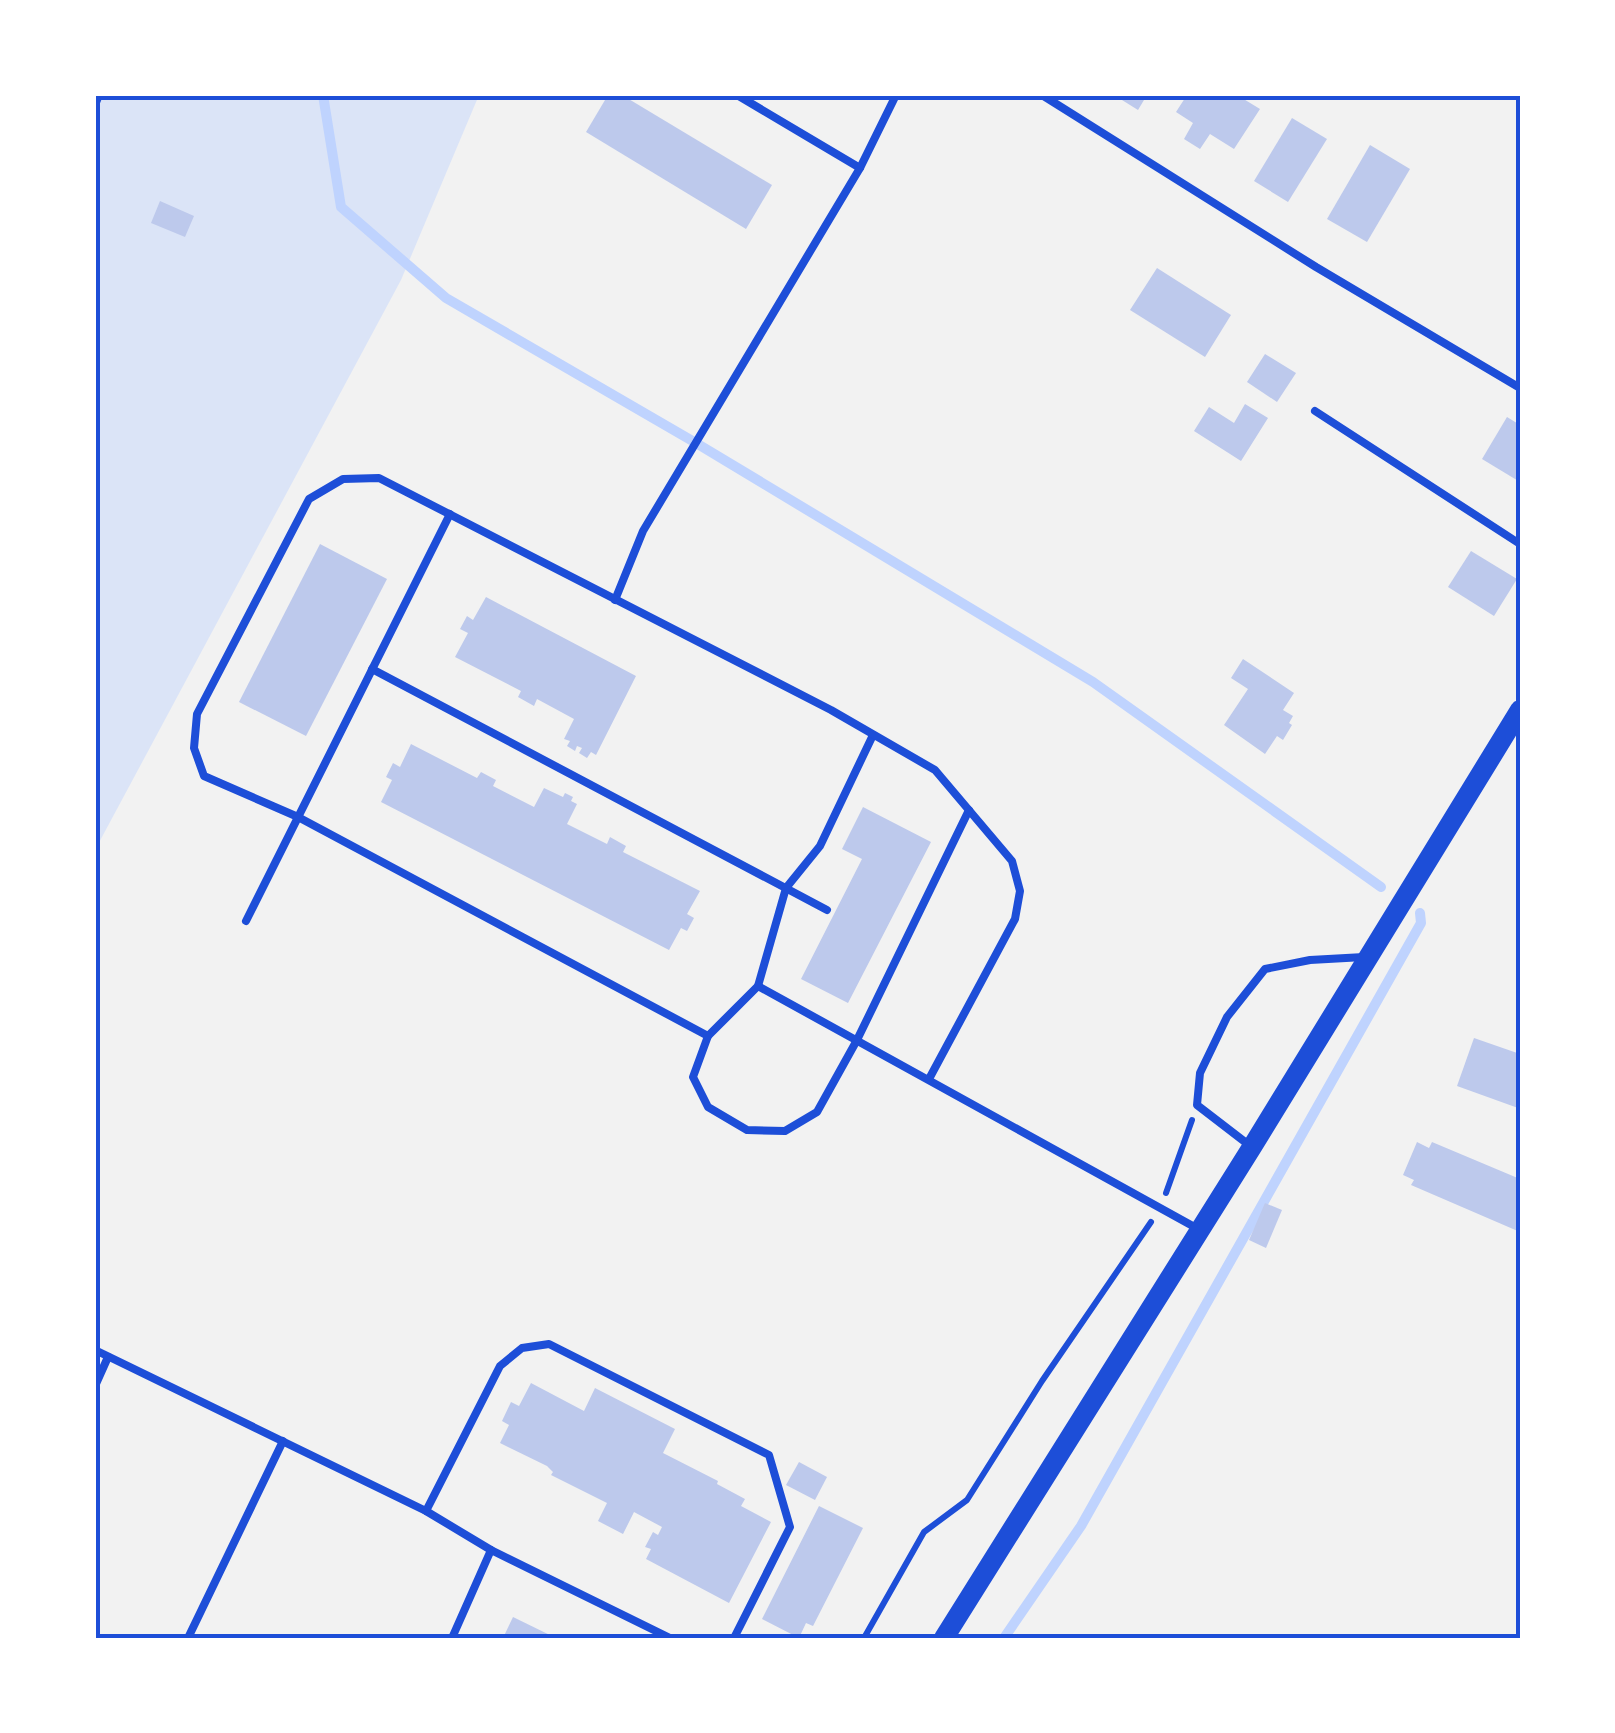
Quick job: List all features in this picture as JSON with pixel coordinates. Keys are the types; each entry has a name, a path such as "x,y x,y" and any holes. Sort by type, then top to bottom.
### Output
{"main road":[{"path":"944,1638 1520,710"}],"lane":[{"path":"95,105 99,95"},
{"path":"737,95 860,168"},
{"path":"615,600 643,531 860,168 896,95"},
{"path":"1042,95 1316,267 1520,388"},
{"path":"1315,411 1520,544"},
{"path":"708,1036 298,817 204,776 194,748 197,714 309,499 343,479 379,478 830,710 935,770 1012,861 1020,891 1015,919 929,1080"},
{"path":"246,921 450,514"},
{"path":"372,669 827,910"},
{"path":"873,735 820,846 786,888 758,986 708,1036 692,1077 708,1107 747,1130 785,1131 816,1112 857,1040 969,810"},
{"path":"1252,1147 1197,1105 1200,1073 1227,1017 1265,969 1310,960 1369,956"},
{"path":"758,986 1200,1230"},
{"path":"426,1511 500,1366 522,1348 548,1344 769,1456 790,1527 734,1638"},
{"path":"95,1350 426,1511 491,1550 670,1638"},
{"path":"95,1386 108,1357"},
{"path":"188,1638 283,1441"},
{"path":"452,1638 491,1550"}],"path":[{"path":"864,1638 924,1532 967,1500 1042,1381 1160,1208 1197,1105"}],"shaded area":[{"path":"95,95 479,95 401,280 95,850"}],"building":[{"path":"608,95 622,95 772,185 746,229 586,132"},
{"path":"1114,95 1147,95 1138,110"},
{"path":"1187,95 1237,95 1260,109 1234,149 1210,134 1200,149 1184,139 1193,123 1176,112"},
{"path":"1292,118 1327,139 1288,202 1254,181"},
{"path":"1370,145 1410,169 1367,242 1327,219"},
{"path":"160,201 194,216 185,237 151,223"},
{"path":"1157,268 1231,315 1205,357 1130,310"},
{"path":"1265,354 1296,373 1277,402 1247,382"},
{"path":"1245,404 1268,418 1241,461 1194,431 1209,407 1234,423"},
{"path":"1507,417 1520,425 1520,482 1482,459"},
{"path":"320,544 387,579 306,736 239,702"},
{"path":"1471,551 1517,579 1494,616 1448,587"},
{"path":"486,597 636,676 596,755 591,752 587,758 579,753 582,748 577,746 575,751 567,746 570,741 564,739 574,719 537,699 534,706 518,697 521,691 455,657 468,633 460,629 467,616 473,620"},
{"path":"1243,659 1294,693 1283,710 1293,716 1289,723 1292,725 1283,740 1277,736 1265,754 1224,725 1248,689 1231,678"},
{"path":"411,744 477,778 481,772 496,780 493,786 534,807 544,788 573,797 571,801 577,804 567,824 607,844 610,837 626,846 623,852 700,891 687,914 694,918 687,931 681,928 669,950 381,802 392,780 386,777 393,763 400,767"},
{"path":"863,807 931,842 848,1003 801,979 862,859 842,849"},
{"path":"1474,1038 1520,1054 1518,1108 1457,1086"},
{"path":"1417,1142 1429,1148 1432,1142 1520,1179 1520,1232 1411,1185 1414,1180 1403,1175"},
{"path":"1265,1203 1282,1210 1266,1248 1249,1240"},
{"path":"531,1383 584,1411 595,1388 675,1429 663,1453 718,1481 717,1484 745,1499 741,1506 771,1522 729,1603 646,1559 651,1549 645,1547 653,1532 658,1535 662,1527 634,1512 623,1534 598,1521 607,1503 500,1443 509,1425 502,1421 511,1402 519,1406"},
{"path":"799,1462 827,1477 815,1500 786,1485"},
{"path":"819,1506 863,1528 813,1626 806,1623 799,1638 762,1619"},
{"path":"513,1617 556,1638 503,1638"}],"waterway":[{"path":"323,95 341,207 446,298 1093,682 1381,887"},
{"path":"1004,1638 1081,1526 1421,923 1420,913"}]}
